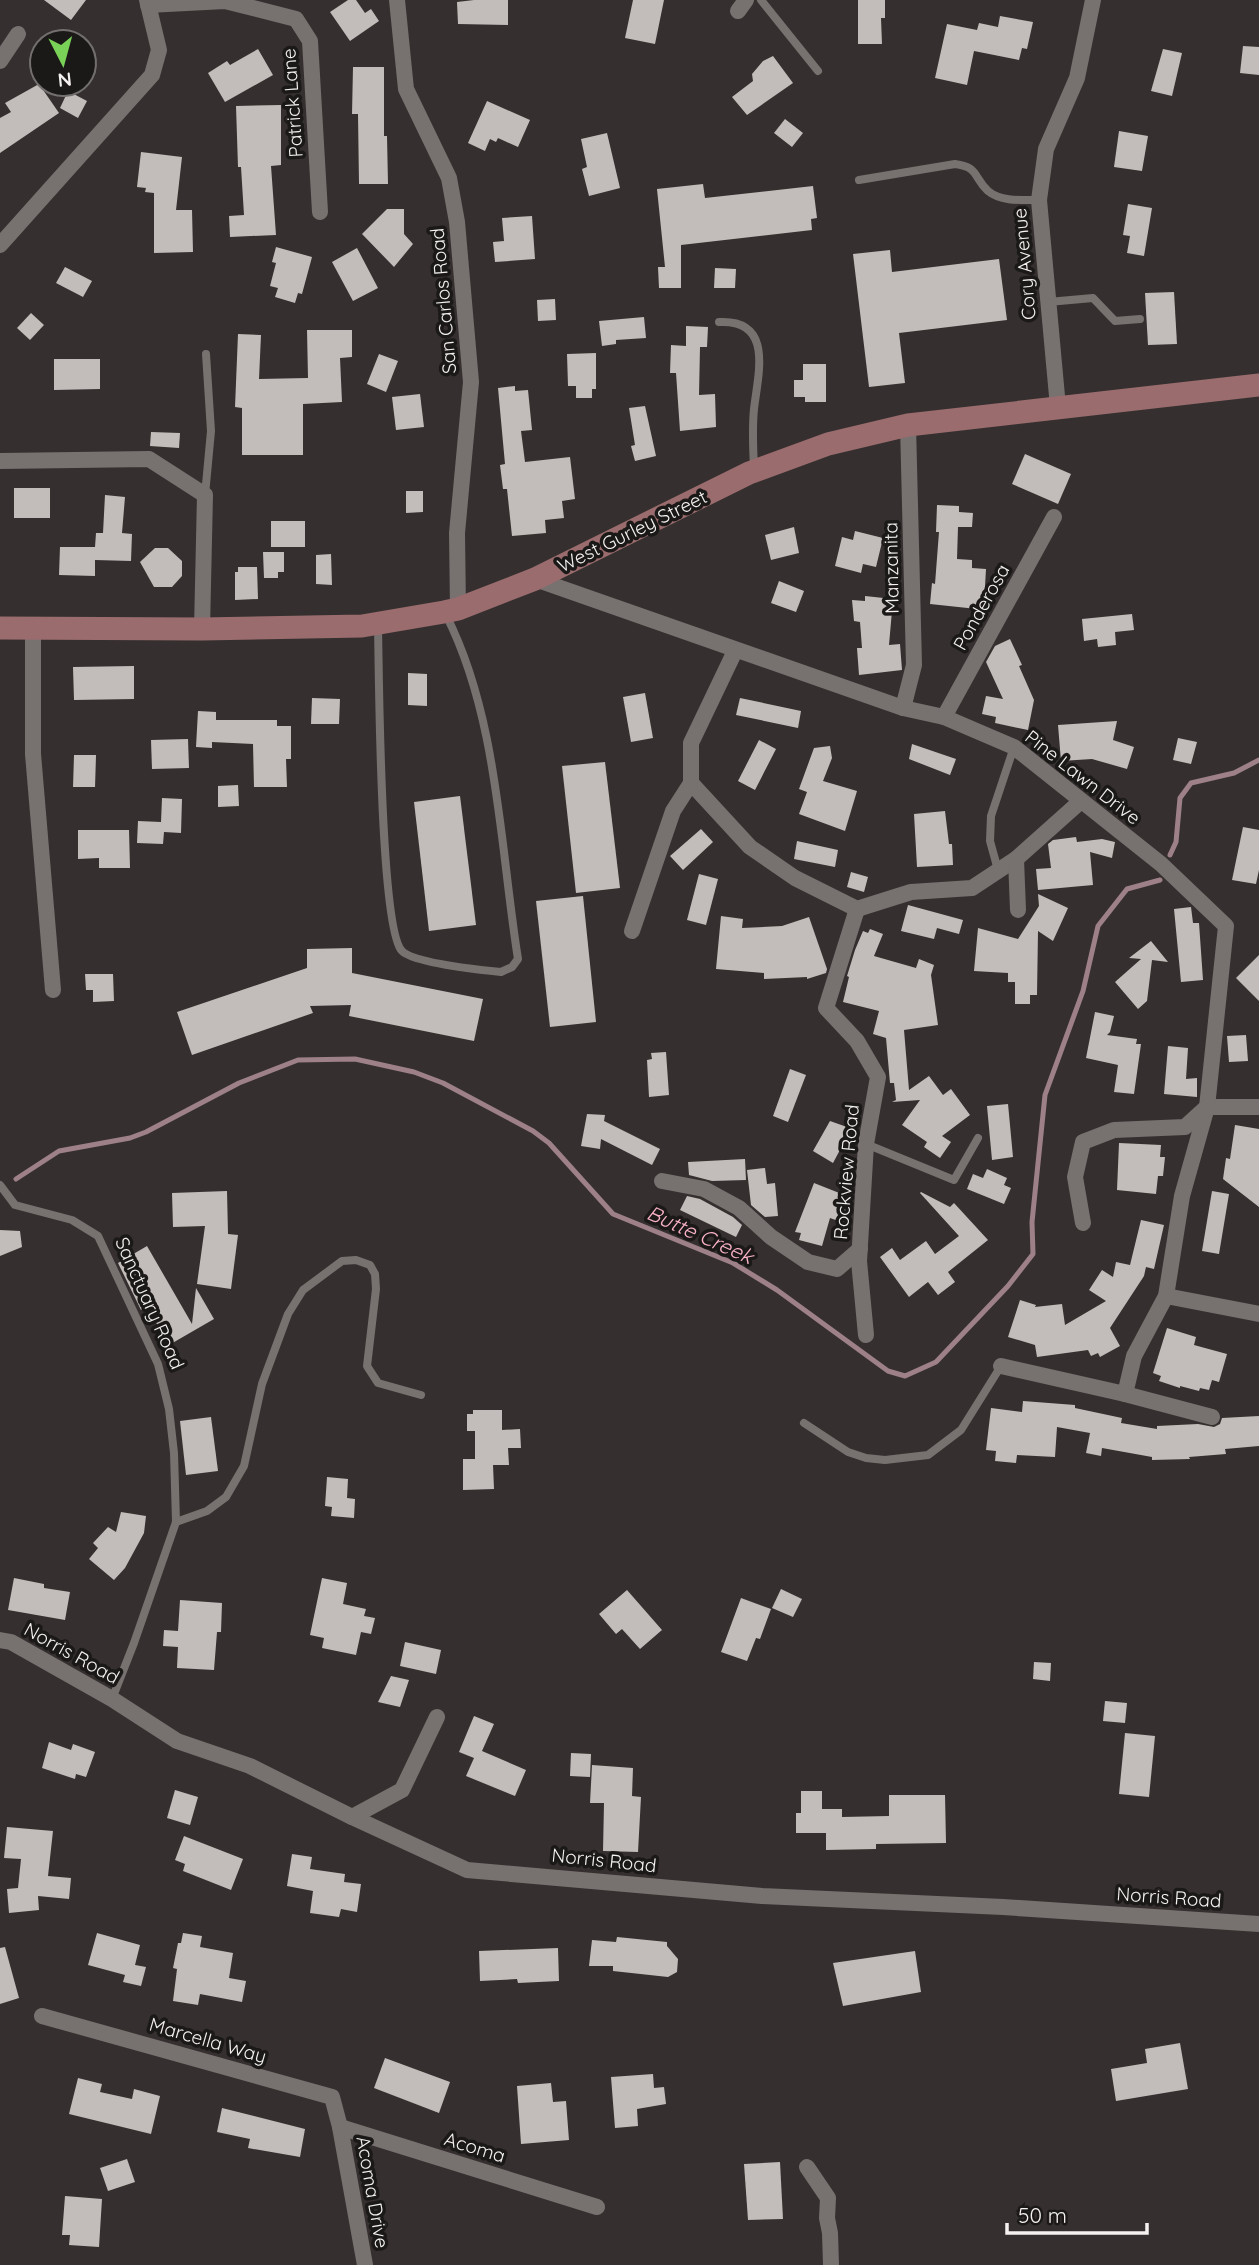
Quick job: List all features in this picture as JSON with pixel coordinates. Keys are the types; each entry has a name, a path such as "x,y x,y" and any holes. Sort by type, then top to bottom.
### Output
{"main road":[{"name":"West Gurley Street","path":"0,628 202,629 362,626 451,610 535,579 754,471 828,444 908,425 1259,385"}],"street":[{"name":"San Carlos Road","path":"397,0 406,89 449,178 457,222 471,382 451,610"},
{"name":"Cory Avenue","path":"1058,407 1039,200 1046,149 1077,78 1093,0"},
{"name":"Patrick Lane","path":"147,2 225,1 296,19 310,41 320,212"},
{"path":"0,245 152,75 159,50 147,2"},
{"path":"0,61 18,34"},
{"name":"Manzanita","path":"903,708 914,665 908,425"},
{"path":"0,461 149,459 205,495 202,629"},
{"name":"Ponderosa","path":"944,717 1054,517"},
{"name":"Pine Lawn Drive","path":"535,579 903,708 944,717 1014,747 1161,864 1226,926 1207,1107 1182,1195 1166,1296 1134,1356 1125,1394"},
{"path":"33,628 33,754 53,990"},
{"path":"632,931 673,811 691,783 691,743 735,651"},
{"path":"691,783 750,847 795,878 857,909 911,892 972,888 1016,859 1081,801"},
{"path":"1016,859 1018,910"},
{"name":"Rockview Road","path":"857,909 826,1008 857,1041 878,1077 866,1144 860,1249 866,1335"},
{"path":"1083,1223 1075,1177 1083,1142 1114,1130 1185,1127 1207,1107 1259,1107"},
{"path":"662,1181 704,1189 739,1208 771,1237 807,1262 837,1269 860,1249"},
{"path":"1166,1296 1259,1314"},
{"path":"1001,1366 1212,1417"},
{"name":"Norris Road","path":"0,1640 11,1642 112,1699 177,1741 250,1766 467,1870 762,1896 1003,1907 1259,1924"},
{"path":"352,1817 402,1790 437,1717"},
{"name":"Marcella Way","path":"42,2016 332,2097 340,2127"},
{"name":"Acoma","path":"340,2127 597,2207"},
{"name":"Acoma Drive","path":"340,2127 365,2265"},
{"path":"807,2167 828,2198 831,2265"}],"lane":[{"path":"761,0 818,71"},
{"path":"859,180 954,164 969,166 988,190 999,197 1039,200"},
{"path":"1048,302 1093,298 1115,321 1140,319"},
{"path":"719,322 734,321 751,331 757,342 760,359 752,436 754,471"},
{"path":"205,495 211,430 206,354"},
{"path":"378,623 383,817 392,929 399,948 414,959 501,972 512,967 518,959 506,888 496,791 475,687 451,610"},
{"path":"998,870 990,841 991,817 1014,747"},
{"path":"866,1144 954,1180 978,1138"},
{"name":"Sanctuary Road","path":"0,1185 15,1205 72,1220 98,1236 158,1364 169,1409 176,1522 112,1699"},
{"path":"176,1522 207,1511 226,1497 244,1466 262,1384 288,1314 303,1290 342,1261 356,1260 370,1265 375,1274 376,1289 367,1366 378,1383 421,1395"},
{"path":"804,1423 848,1452 866,1458 885,1460 929,1455 961,1430 1001,1366"}],"building":[{"path":"44,0 86,0 71,20"},
{"path":"348,0 356,0 365,13 371,9 379,21 350,41 330,12"},
{"path":"508,0 508,25 458,24 457,2"},
{"path":"633,0 664,0 655,44 625,38"},
{"path":"858,0 885,0 885,18 881,18 882,44 858,44"},
{"path":"1000,16 1033,22 1027,49 1022,48 1019,60 974,51 967,85 935,78 947,24 977,30 979,23 998,27"},
{"path":"1243,46 1259,47 1259,75 1240,73"},
{"path":"258,49 273,75 225,102 208,73 227,61 230,65"},
{"path":"1163,49 1182,53 1172,96 1151,91"},
{"path":"773,56 793,83 747,115 732,97 753,81 752,74 763,61"},
{"path":"353,67 384,67 384,136 387,136 388,184 359,184 358,114 352,114"},
{"path":"28,90 28,98 49,98 59,113 0,153 0,118 11,112 5,103"},
{"path":"65,98 81,98 87,101 78,118 60,108"},
{"path":"487,101 530,120 518,147 498,138 496,142 490,139 485,151 468,143"},
{"path":"281,105 281,165 271,166 276,235 230,237 229,216 244,215 241,167 238,167 236,106"},
{"path":"785,119 803,133 792,147 774,133"},
{"path":"1119,131 1148,136 1142,171 1114,167"},
{"path":"607,133 620,188 589,196 582,169 587,167 581,139"},
{"path":"141,152 182,157 176,210 192,210 193,252 154,253 154,193 137,187"},
{"path":"703,184 705,198 813,186 817,218 811,219 812,230 681,245 681,288 659,288 658,267 665,267 657,189"},
{"path":"1128,204 1152,208 1144,256 1127,253 1130,236 1123,235"},
{"path":"387,209 404,209 404,234 413,244 394,267 362,234"},
{"path":"532,216 535,259 495,262 493,242 504,241 502,218"},
{"path":"276,247 312,257 302,294 298,293 295,303 275,297 278,288 270,286 276,263 272,262"},
{"path":"357,248 378,288 353,301 332,262"},
{"path":"890,250 892,272 999,259 1007,320 899,333 905,383 869,387 853,254"},
{"path":"65,267 92,281 83,297 56,283"},
{"path":"715,268 736,269 735,288 714,288"},
{"path":"1174,292 1177,344 1148,345 1145,293"},
{"path":"555,299 556,320 538,321 537,300"},
{"path":"31,313 44,325 30,340 17,328"},
{"path":"644,317 646,338 616,340 616,344 602,346 599,321"},
{"path":"686,326 708,327 707,347 700,347 699,395 715,394 716,427 680,431 676,373 670,373 671,345 686,346"},
{"path":"307,330 352,330 352,357 340,358 342,402 303,404 303,455 242,455 242,408 235,407 238,334 261,335 259,379 308,378"},
{"path":"596,353 596,389 592,389 592,398 576,398 576,386 568,386 567,354"},
{"path":"379,354 398,361 386,392 367,384"},
{"path":"54,359 100,359 100,389 54,390"},
{"path":"803,364 826,364 826,402 805,402 805,397 794,397 794,380 803,380"},
{"path":"515,386 515,391 528,390 532,430 521,431 525,462 570,457 575,499 562,501 564,518 545,520 546,533 512,536 507,489 503,489 500,465 505,464 498,388"},
{"path":"420,394 424,427 396,430 392,397"},
{"path":"645,406 656,456 635,461 631,446 635,445 629,408"},
{"path":"151,432 180,433 179,448 150,446"},
{"path":"1025,454 1071,474 1058,504 1012,484"},
{"path":"14,488 50,488 50,518 14,518"},
{"path":"406,491 423,491 423,512 406,513"},
{"path":"105,495 125,497 122,533 132,534 131,561 95,560 95,576 59,575 60,547 95,547 96,533 103,533"},
{"path":"937,505 959,506 959,512 973,513 972,527 958,527 957,559 972,560 972,568 986,569 984,604 978,603 977,609 930,604 932,583 935,584 939,532 936,532"},
{"path":"271,521 305,521 305,547 271,547"},
{"path":"794,527 799,553 771,560 765,535"},
{"path":"855,531 883,538 876,567 863,564 861,573 835,566 842,537 853,540"},
{"path":"155,548 168,548 182,561 182,576 172,587 154,587 140,562"},
{"path":"263,552 284,552 284,572 278,572 278,578 264,578"},
{"path":"331,554 332,585 316,584 316,555"},
{"path":"238,567 257,567 258,599 235,600 235,572 238,572"},
{"path":"779,581 804,591 796,612 771,603"},
{"path":"865,596 893,599 889,645 900,644 902,670 859,675 857,648 862,648 860,622 854,621 852,600 865,601"},
{"path":"1132,614 1134,630 1115,632 1116,645 1098,647 1097,639 1084,641 1082,619"},
{"path":"1010,639 1034,700 1028,730 995,723 996,717 982,714 986,696 1003,699 986,662 995,646"},
{"path":"134,666 134,699 74,700 73,667"},
{"path":"408,673 427,674 427,706 408,705"},
{"path":"645,693 653,738 631,742 623,697"},
{"path":"312,698 340,699 339,724 311,724"},
{"path":"740,698 801,711 798,728 736,715"},
{"path":"198,711 216,712 216,720 277,720 277,726 291,726 291,759 286,759 287,787 254,787 253,744 212,742 212,748 196,747"},
{"path":"1117,721 1113,740 1134,747 1127,769 1092,759 1061,761 1058,725"},
{"path":"1178,738 1197,742 1191,764 1173,760"},
{"path":"188,739 189,768 152,769 151,740"},
{"path":"759,740 776,749 755,790 738,781"},
{"path":"912,744 956,759 950,775 909,759"},
{"path":"830,746 832,758 823,781 857,791 845,831 799,814 807,792 799,789 814,748"},
{"path":"74,755 96,755 95,787 73,787"},
{"path":"605,762 620,888 576,893 562,766"},
{"path":"238,785 239,806 218,807 218,786"},
{"path":"460,796 476,925 429,931 414,802"},
{"path":"162,798 182,799 181,833 164,832 163,844 137,843 138,821 161,822"},
{"path":"945,811 953,865 917,867 914,814"},
{"path":"1243,827 1259,830 1259,870 1256,884 1232,880"},
{"path":"701,829 713,842 683,870 670,856"},
{"path":"78,830 129,830 130,868 99,868 99,858 78,859"},
{"path":"1076,837 1077,842 1102,839 1115,842 1112,858 1090,852 1093,885 1038,890 1036,869 1051,868 1048,844 1053,840"},
{"path":"797,841 838,850 835,867 794,859"},
{"path":"851,872 868,877 864,892 847,887"},
{"path":"699,874 718,879 706,925 687,920"},
{"path":"1038,894 1068,908 1053,941 1038,931 1037,995 1030,995 1030,1004 1015,1004 1015,982 1008,982 1008,973 974,971 978,928 1018,939 1039,906"},
{"path":"583,896 596,1022 550,1027 536,901"},
{"path":"908,905 963,920 959,934 937,928 934,939 901,931"},
{"path":"1191,907 1193,923 1199,923 1203,980 1181,982 1174,909"},
{"path":"721,916 743,919 742,928 782,926 809,917 827,969 826,973 807,979 764,979 764,973 716,969"},
{"path":"870,929 883,934 874,956 916,968 919,959 934,965 931,975 938,1025 904,1030 909,1090 929,1076 943,1095 951,1089 970,1115 942,1136 951,1142 940,1158 924,1147 927,1142 902,1125 920,1100 892,1102 896,1100 894,1083 890,1083 886,1038 873,1034 879,1011 843,1002 855,950 863,931 868,933"},
{"path":"1151,941 1168,962 1152,960 1147,1001 1138,1009 1115,982 1141,959 1129,958"},
{"path":"352,948 352,973 483,999 474,1041 349,1016 351,1005 310,1006 313,1013 192,1055 177,1012 307,968 307,949"},
{"path":"1259,955 1259,1001 1236,978"},
{"path":"85,974 113,974 114,1001 93,1002 93,990 86,990"},
{"path":"1095,1012 1114,1016 1107,1035 1137,1039 1136,1044 1141,1044 1134,1094 1114,1092 1118,1065 1086,1058"},
{"path":"1246,1035 1248,1061 1229,1062 1227,1036"},
{"path":"1168,1046 1188,1048 1186,1079 1197,1078 1197,1097 1164,1094"},
{"path":"666,1052 669,1095 649,1097 647,1060 652,1059 651,1053"},
{"path":"790,1069 806,1075 788,1122 773,1116"},
{"path":"1008,1104 1013,1157 992,1160 987,1106"},
{"path":"587,1114 605,1115 604,1121 660,1149 652,1165 601,1139 600,1149 581,1146"},
{"path":"830,1121 847,1127 833,1163 813,1151"},
{"path":"1235,1125 1259,1129 1259,1207 1223,1179 1226,1158 1230,1159"},
{"path":"1119,1143 1161,1145 1160,1157 1165,1157 1163,1176 1158,1176 1156,1194 1117,1190"},
{"path":"745,1159 746,1180 712,1181 689,1175 688,1162"},
{"path":"765,1168 767,1184 775,1183 778,1216 765,1217 751,1205 747,1170"},
{"path":"987,1169 1007,1178 1004,1185 1011,1188 1004,1204 967,1189 973,1174 983,1178"},
{"path":"814,1183 852,1198 844,1223 830,1218 822,1246 799,1240 801,1233 795,1232"},
{"path":"227,1191 228,1234 238,1235 231,1289 197,1284 205,1226 173,1227 172,1193"},
{"path":"1212,1191 1229,1194 1219,1254 1202,1251"},
{"path":"921,1192 950,1207 954,1203 988,1240 948,1272 955,1282 938,1295 928,1282 909,1297 880,1257 892,1248 900,1260 926,1241 935,1254 959,1236"},
{"path":"687,1196 700,1199 733,1217 742,1225 736,1237 680,1210"},
{"path":"1141,1220 1164,1225 1154,1269 1146,1267 1144,1276 1110,1328 1120,1346 1100,1357 1098,1353 1091,1356 1088,1350 1037,1357 1035,1345 1008,1337 1020,1300 1036,1305 1035,1307 1062,1304 1065,1325 1106,1301 1089,1290 1102,1270 1113,1277 1116,1262 1130,1265"},
{"path":"0,1230 20,1231 22,1247 0,1256"},
{"path":"147,1246 192,1324 196,1288 214,1319 169,1345 147,1307 141,1310 118,1263"},
{"path":"1167,1328 1196,1337 1194,1345 1227,1354 1219,1382 1212,1380 1209,1390 1200,1388 1199,1391 1159,1381 1161,1376 1153,1373"},
{"path":"1023,1401 1075,1405 1075,1408 1122,1418 1121,1423 1157,1429 1157,1426 1198,1424 1214,1427 1220,1424 1222,1418 1259,1416 1259,1446 1225,1449 1226,1454 1189,1457 1190,1459 1152,1460 1152,1457 1102,1448 1101,1456 1086,1453 1090,1433 1057,1427 1055,1457 1017,1455 1016,1463 995,1461 996,1451 986,1450 991,1408 1022,1412"},
{"path":"473,1410 502,1410 502,1430 520,1429 521,1448 508,1448 509,1465 493,1465 494,1489 463,1490 463,1459 475,1459 475,1431 467,1431 467,1414 473,1414"},
{"path":"211,1417 218,1471 186,1475 180,1421"},
{"path":"327,1477 348,1479 347,1498 355,1499 354,1518 331,1516 332,1507 325,1506"},
{"path":"121,1512 146,1516 144,1533 125,1568 114,1580 89,1559 98,1548 93,1543 108,1527 116,1532"},
{"path":"14,1578 44,1584 44,1588 70,1592 65,1620 8,1610"},
{"path":"322,1578 347,1583 343,1604 366,1609 364,1616 375,1618 371,1634 361,1632 356,1655 322,1648 324,1638 310,1635"},
{"path":"781,1589 802,1599 793,1617 772,1608"},
{"path":"627,1590 662,1630 640,1649 622,1629 616,1634 599,1614"},
{"path":"741,1598 771,1609 760,1639 756,1638 747,1661 721,1652"},
{"path":"180,1600 222,1603 221,1632 217,1632 214,1670 177,1668 178,1647 163,1646 164,1630 178,1631"},
{"path":"405,1642 441,1650 436,1674 400,1666"},
{"path":"1034,1662 1051,1663 1050,1681 1033,1679"},
{"path":"391,1676 409,1680 400,1707 378,1702"},
{"path":"1105,1701 1127,1703 1125,1723 1103,1721"},
{"path":"474,1716 494,1724 482,1751 526,1770 515,1796 466,1776 474,1758 459,1752"},
{"path":"1125,1733 1155,1736 1149,1797 1119,1794"},
{"path":"49,1742 71,1750 73,1744 95,1752 86,1777 76,1774 75,1779 42,1768"},
{"path":"571,1753 591,1754 590,1777 570,1776"},
{"path":"592,1765 633,1768 632,1796 641,1797 638,1852 603,1851 604,1803 590,1803"},
{"path":"175,1790 198,1797 190,1825 167,1818"},
{"path":"801,1791 822,1791 822,1809 842,1809 842,1817 889,1816 889,1795 945,1795 946,1843 876,1844 876,1849 826,1850 826,1833 796,1833 796,1813 801,1813"},
{"path":"7,1827 53,1831 48,1876 71,1878 69,1899 38,1896 39,1910 9,1913 7,1889 18,1888 21,1859 4,1858"},
{"path":"184,1836 243,1859 231,1890 183,1871 185,1864 175,1860"},
{"path":"292,1854 312,1857 310,1869 345,1874 344,1882 361,1884 357,1912 341,1909 339,1917 310,1913 313,1891 287,1886"},
{"path":"97,1933 140,1945 135,1965 146,1967 141,1986 123,1982 125,1975 88,1965"},
{"path":"183,1933 202,1936 200,1947 233,1953 229,1978 246,1981 242,2002 200,1994 198,2005 173,2001 177,1969 173,1968"},
{"path":"617,1937 667,1942 667,1946 678,1959 677,1972 668,1977 613,1971 613,1966 589,1966 592,1940 616,1942"},
{"path":"5,1947 19,1998 0,2004 0,1948"},
{"path":"558,1948 559,1981 480,1981 479,1951"},
{"path":"915,1951 921,1992 843,2006 833,1963"},
{"path":"1180,2043 1188,2089 1116,2101 1111,2069 1147,2063 1145,2049"},
{"path":"385,2058 450,2082 439,2113 374,2088"},
{"path":"653,2074 654,2088 664,2087 666,2104 637,2109 638,2126 615,2128 611,2077"},
{"path":"78,2078 102,2084 100,2092 132,2099 134,2089 160,2096 151,2134 69,2114"},
{"path":"551,2083 553,2102 566,2101 569,2140 521,2144 517,2086"},
{"path":"222,2108 305,2129 300,2157 248,2148 250,2139 217,2132"},
{"path":"127,2159 135,2182 108,2191 100,2168"},
{"path":"780,2162 783,2219 748,2220 744,2164"},
{"path":"65,2196 102,2199 99,2247 69,2245 70,2235 62,2235"}],"waterway":[{"name":"Butte Creek","path":"1170,855 1176,842 1180,798 1191,783 1234,773 1259,760"},
{"name":"Butte Creek","path":"16,1179 59,1151 130,1138 146,1132 239,1083 298,1060 355,1059 414,1072 443,1083 533,1131 549,1143 613,1214 733,1263 777,1290 888,1371 905,1376 936,1362 1008,1286 1033,1254 1032,1222 1045,1095 1083,991 1098,926 1127,889 1160,880"}]}
